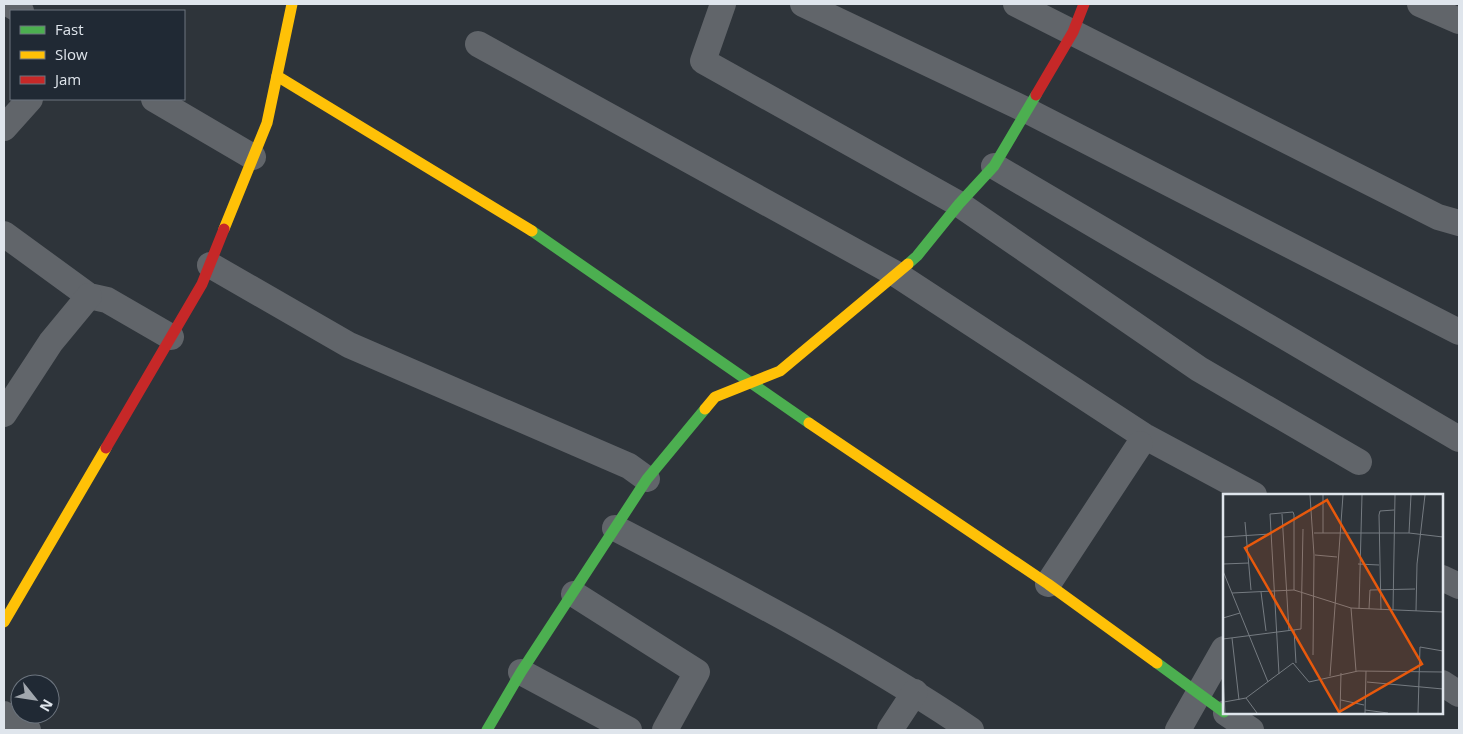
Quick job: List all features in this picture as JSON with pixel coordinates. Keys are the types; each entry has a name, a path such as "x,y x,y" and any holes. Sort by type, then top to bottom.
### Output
{"street":[{"path":"4,622 202,284 267,124 292,4"},
{"path":"803,4 1026,110 1459,332"},
{"path":"1016,4 1438,217 1459,222"},
{"path":"487,730 521,672 574,594 647,479 715,397 748,382 780,371 917,256 958,204 994,166 1074,32 1084,4"},
{"path":"1420,4 1459,21"},
{"path":"717,6 703,61 958,204 1199,369 1360,462"},
{"path":"478,44 896,274 1144,436 1252,494"},
{"path":"277,76 522,224 748,382 1048,584 1223,711"},
{"path":"4,128 29,100"},
{"path":"156,100 253,157"},
{"path":"994,166 1459,439"},
{"path":"4,234 89,296 107,300 171,336"},
{"path":"210,265 349,345 629,466 647,479"},
{"path":"4,414 51,342 89,296"},
{"path":"1048,584 1140,444"},
{"path":"615,528 769,608 914,692 971,730"},
{"path":"1443,578 1459,586"},
{"path":"574,594 697,672 666,730"},
{"path":"1178,730 1223,651"},
{"path":"521,672 629,730"},
{"path":"1443,684 1459,694"},
{"path":"890,730 914,692"},
{"path":"4,714 28,730"},
{"path":"1228,714 1251,730"}],"traffic: fast":[{"path":"908,264 994,166 1036,95"},
{"path":"532,231 809,423"},
{"path":"487,730 521,672 647,479 705,409"},
{"path":"1157,663 1223,711"}],"traffic: slow":[{"path":"224,229 267,123 292,4"},
{"path":"277,76 532,231"},
{"path":"705,409 715,397 780,371 908,264"},
{"path":"809,423 1048,584 1157,663"},
{"path":"4,622 106,448"}],"traffic: jam":[{"path":"1036,95 1073,32 1084,4"},
{"path":"106,448 202,284 224,229"}]}
